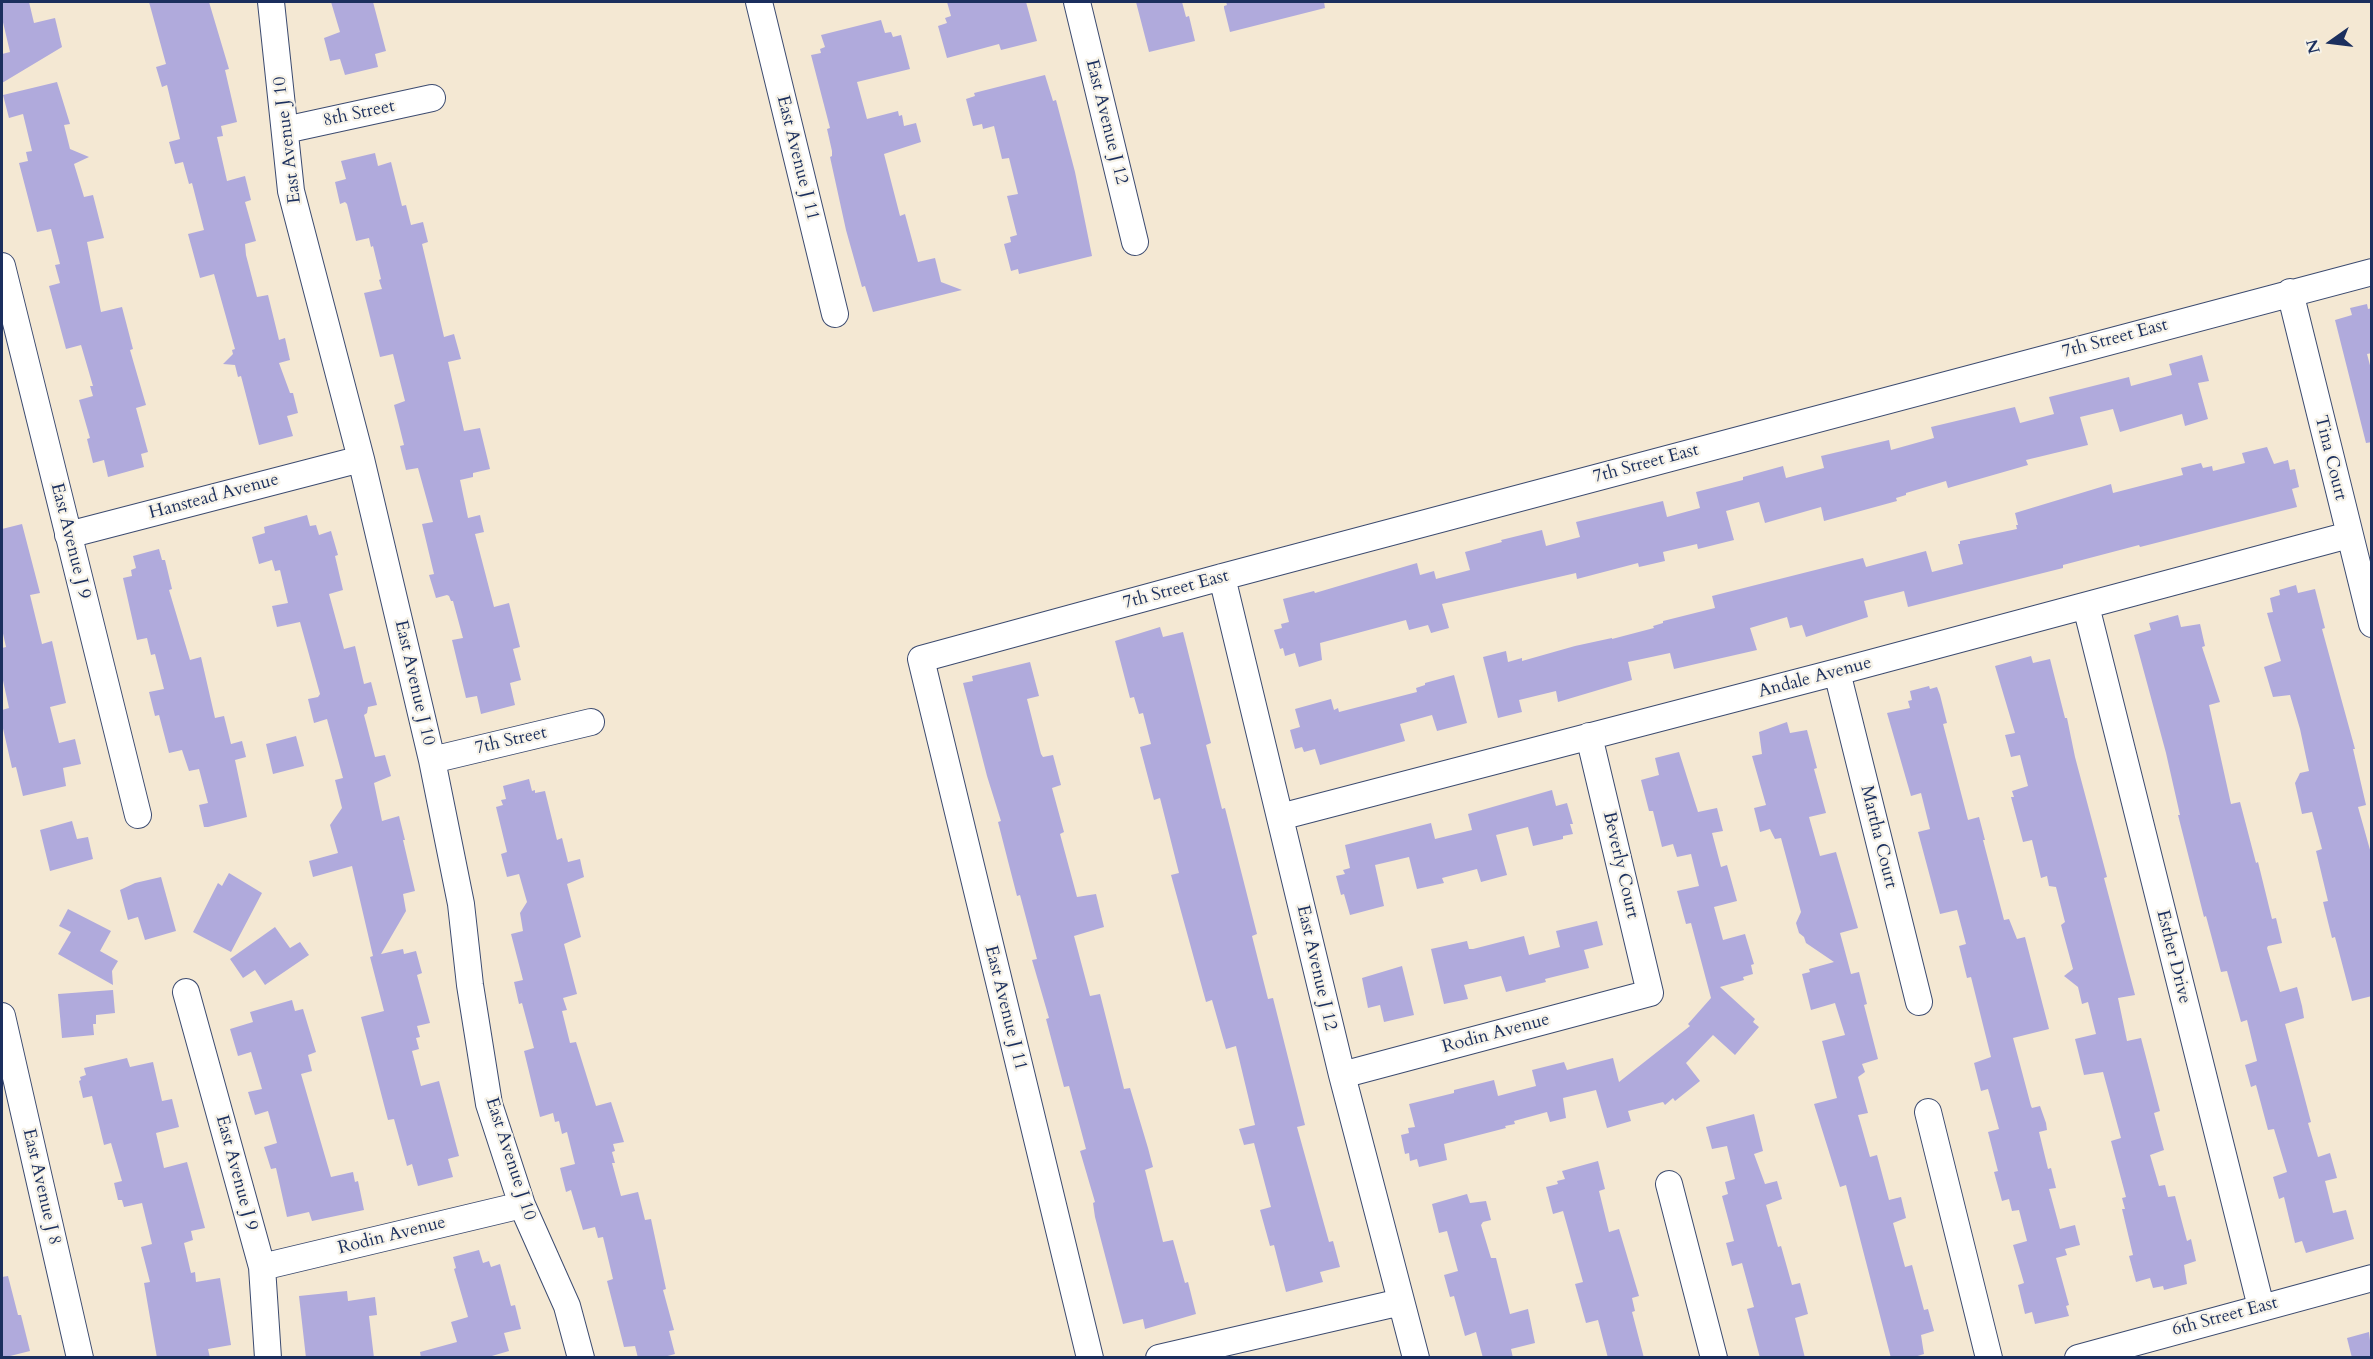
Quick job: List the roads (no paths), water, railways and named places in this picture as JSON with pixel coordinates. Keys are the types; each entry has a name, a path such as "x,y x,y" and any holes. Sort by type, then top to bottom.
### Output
{"street":[{"name":"East Avenue J 10","path":"271,2 291,191 361,459 432,760 461,904 470,985 489,1104 522,1205 567,1305 581,1358"},
{"name":"East Avenue J 11","path":"762,2 835,314"},
{"name":"East Avenue J 12","path":"1077,2 1135,242"},
{"name":"8th Street","path":"285,130 432,98"},
{"name":"East Avenue J 9","path":"2,266 138,815"},
{"name":"7th Street East","path":"921,659 2290,292 2372,273"},
{"name":"Tina Court","path":"2290,292 2372,624"},
{"name":"Hanstead Avenue","path":"68,535 361,459"},
{"name":"Andale Avenue","path":"1280,817 2349,536"},
{"name":"East Avenue J 12","path":"1222,577 1341,1075 1416,1358"},
{"name":"Esther Drive","path":"2086,606 2261,1307"},
{"name":"East Avenue J 11","path":"921,659 1090,1358"},
{"name":"Martha Court","path":"1837,672 1919,1002"},
{"name":"7th Street","path":"432,760 591,723"},
{"name":"Beverly Court","path":"1589,736 1650,993"},
{"name":"East Avenue J 9","path":"186,992 262,1268 268,1358"},
{"name":"Rodin Avenue","path":"1341,1075 1650,993"},
{"name":"East Avenue J 8","path":"2,1016 80,1358"},
{"path":"1928,1112 1989,1358"},
{"path":"1669,1184 1714,1358"},
{"name":"Rodin Avenue","path":"262,1268 522,1205"},
{"name":"6th Street East","path":"2078,1358 2372,1278"},
{"path":"1159,1358 1401,1302"}]}
